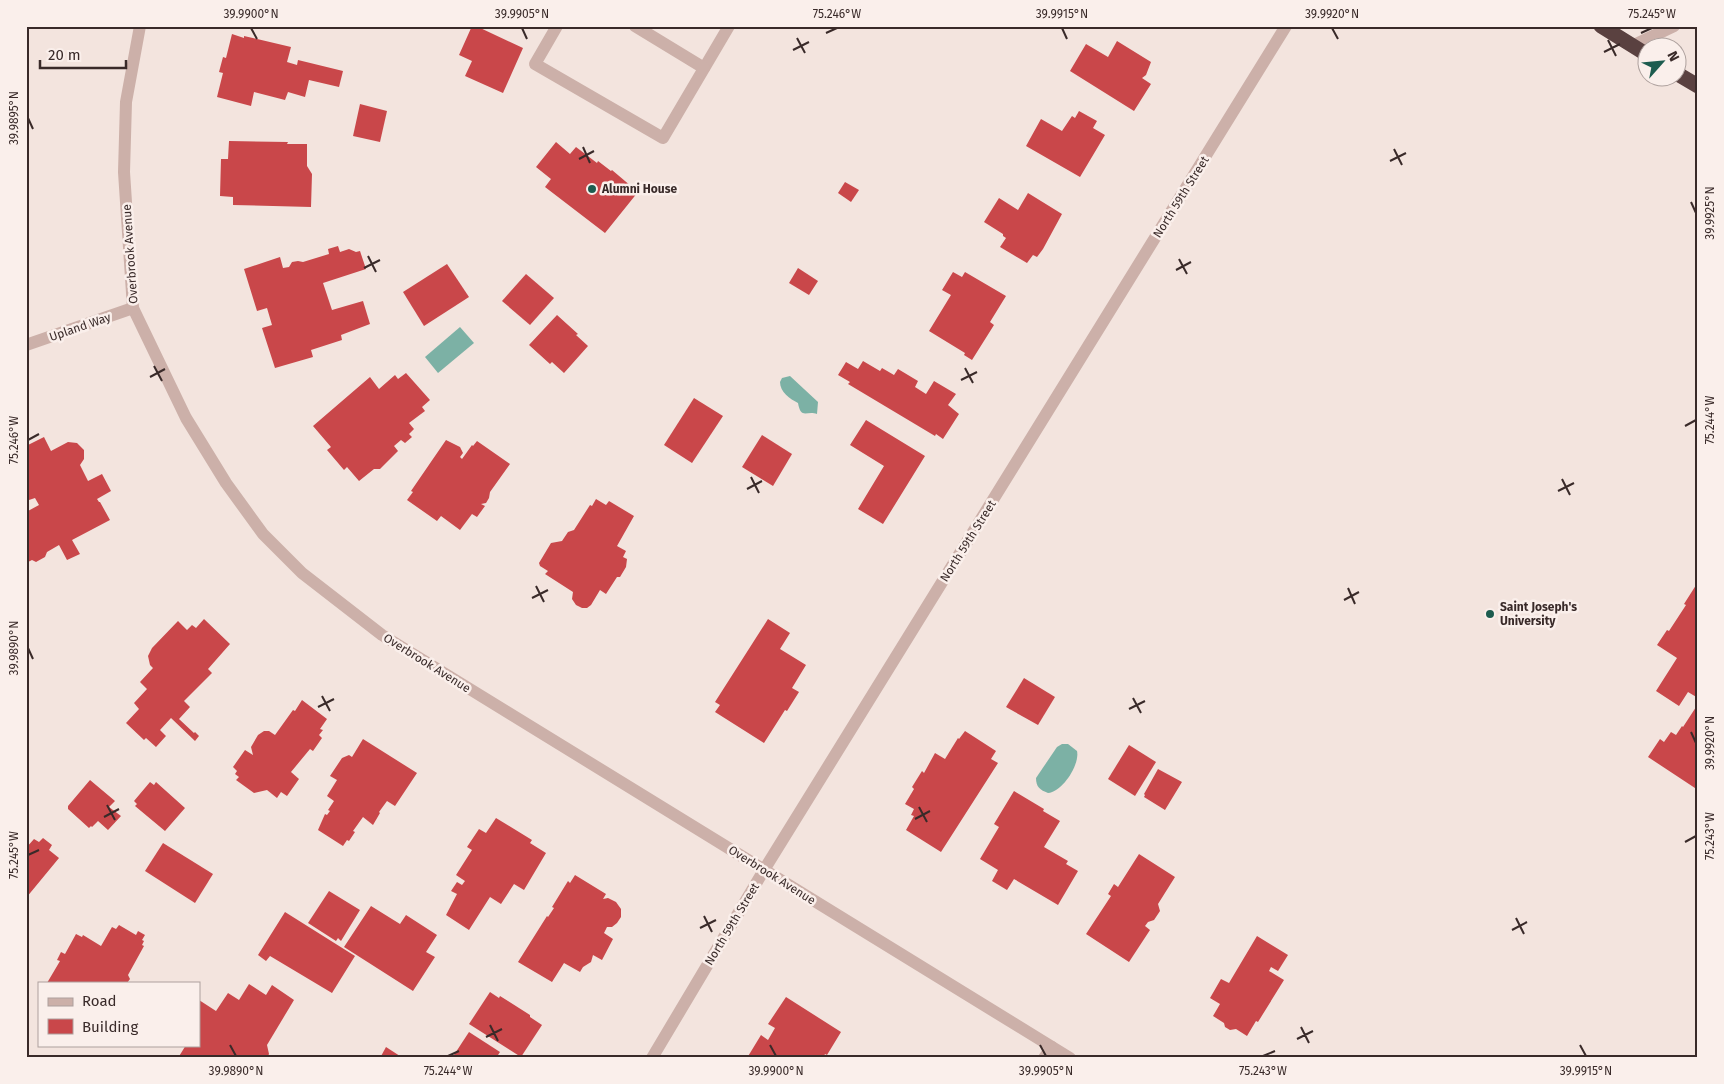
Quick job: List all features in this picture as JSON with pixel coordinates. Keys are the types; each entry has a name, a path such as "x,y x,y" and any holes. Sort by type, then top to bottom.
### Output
{"highway":[{"path":"1601,26 1636,48"},
{"path":"1686,79 1698,86"}],"street":[{"name":"Overbrook Avenue","path":"140,26 126,102 124,172 133,308 186,418 226,483 263,534 302,574 382,635 1070,1058"},
{"path":"557,26 535,64 663,138 729,26"},
{"path":"635,26 704,68"},
{"name":"North 59th Street","path":"652,1058 764,870 1286,26"},
{"path":"1632,46 1674,26"},
{"name":"Upland Way","path":"26,345 133,308"},
{"path":"1044,1058 1052,1047"}],"water":[{"path":"460,327 474,343 438,373 425,357"},
{"path":"790,376 818,402 817,414 803,413 798,403 784,392 780,382 782,378"},
{"path":"1062,744 1068,744 1077,751 1076,763 1064,783 1059,788 1048,793 1039,788 1036,778 1057,747"}],"building":[{"path":"472,26 476,26 523,48 503,93 465,76 472,61 459,55"},
{"path":"232,34 291,47 287,62 297,65 298,60 343,71 339,87 309,80 305,97 288,92 285,100 254,92 251,106 217,97 223,73 219,72 223,57 226,58"},
{"path":"1117,41 1151,62 1146,75 1142,78 1151,84 1134,111 1070,71 1086,44 1108,57"},
{"path":"360,104 387,111 380,142 353,136"},
{"path":"1079,111 1097,121 1093,128 1105,135 1080,177 1026,146 1041,119 1062,131 1072,116 1075,118"},
{"path":"229,141 307,144 307,166 312,174 311,207 233,205 233,197 220,196 221,159 228,159"},
{"name":"Alumni House","path":"556,142 570,154 576,147 597,163 598,161 612,170 638,192 605,233 545,187 551,179 536,167"},
{"path":"845,182 859,190 851,202 838,193"},
{"path":"1028,193 1062,214 1043,249 1037,257 1033,255 1027,263 1000,247 1006,238 984,222 999,198 1018,210"},
{"path":"338,246 340,252 349,249 356,252 360,251 366,269 323,283 332,310 363,301 370,324 341,335 342,340 311,350 313,357 275,368 262,328 272,325 267,308 257,311 244,269 280,257 283,268 289,267 292,262 303,262 329,254 328,249"},
{"path":"447,264 469,297 424,326 403,292"},
{"path":"798,268 818,281 809,295 789,283"},
{"path":"953,272 962,277 965,272 1006,296 990,322 994,325 972,360 964,355 965,353 929,331 951,295 942,290"},
{"path":"526,274 554,298 530,325 502,301"},
{"path":"557,315 588,346 564,373 552,362 550,364 529,345"},
{"path":"863,361 880,371 882,368 894,375 898,369 918,381 915,387 926,394 934,381 956,394 948,405 959,414 943,439 848,384 850,382 838,375 846,362 858,369"},
{"path":"406,373 430,400 422,407 425,411 409,423 414,429 409,434 412,437 405,443 401,440 394,446 398,451 380,469 374,469 359,481 347,467 344,470 327,450 331,447 313,426 370,377 379,389 395,375 398,379"},
{"path":"694,398 723,416 692,463 664,445"},
{"path":"866,420 925,456 883,524 858,509 884,466 850,445"},
{"path":"762,435 792,454 773,486 742,467"},
{"path":"44,437 51,451 68,442 77,443 84,450 84,459 80,465 88,481 102,474 111,491 97,499 110,520 72,540 80,554 67,560 59,545 47,552 45,557 36,562 32,560 26,563 26,508 28,511 39,505 35,498 26,501 26,446"},
{"path":"446,440 460,447 463,453 460,457 462,459 477,441 510,464 490,492 486,503 481,504 485,506 477,517 472,514 460,530 441,516 437,521 407,500 413,492 411,491"},
{"path":"596,499 606,505 609,501 634,516 617,546 626,551 623,557 627,559 626,567 606,594 600,590 591,605 587,608 582,608 576,605 572,599 573,592 545,574 548,571 540,566 539,563 551,543 562,541 568,532 574,530"},
{"path":"1698,582 1698,677 1695,681 1698,683 1698,698 1688,692 1679,706 1656,691 1677,658 1657,645 1686,605 1684,604"},
{"path":"204,619 230,644 208,669 212,673 184,701 190,707 179,719 199,736 195,741 171,718 160,730 166,736 156,747 146,738 144,740 126,723 139,709 134,703 147,689 140,682 153,668 150,665 148,656 152,648 178,621 187,630 192,625 196,628"},
{"path":"768,619 790,633 780,649 806,665 792,688 799,692 764,743 715,712 720,705 715,702"},
{"path":"1024,678 1055,697 1038,725 1006,707"},
{"path":"302,700 327,719 320,729 323,730 319,735 322,738 313,751 310,749 291,772 299,779 287,796 281,792 277,798 267,790 254,793 236,780 239,777 235,774 237,771 233,767 245,750 253,755 251,747 258,735 264,731 269,731 275,735"},
{"path":"1698,704 1698,730 1695,735 1698,736 1698,790 1648,757 1660,739 1664,742 1671,732 1676,735"},
{"path":"965,731 996,751 991,759 998,763 941,852 906,830 914,816 911,815 914,809 905,804 914,789 912,787 922,771 924,773 935,753 945,759 958,738"},
{"path":"363,739 417,773 395,806 387,801 373,825 363,817 353,831 355,832 349,841 347,840 343,846 318,830 325,814 327,815 330,811 328,810 334,801 327,796 337,780 330,776 342,758 349,755 352,757"},
{"path":"1129,745 1156,762 1135,796 1108,779"},
{"path":"1158,769 1182,782 1165,810 1144,797"},
{"path":"90,780 115,801 109,807 121,816 108,830 98,821 89,828 68,809 68,806"},
{"path":"150,782 154,785 156,782 185,808 165,831 135,806 137,804 134,801"},
{"path":"1014,791 1060,821 1044,847 1068,861 1066,864 1078,871 1058,905 1014,879 1007,890 992,881 998,870 980,859 999,827 994,824"},
{"path":"496,818 532,840 530,843 546,853 524,890 514,884 501,904 490,897 469,930 446,915 457,894 451,891 457,882 462,885 465,881 456,875 472,850 467,847 479,829 486,833"},
{"path":"43,838 52,845 49,850 59,858 26,898 26,848 34,839 39,842"},
{"path":"163,843 213,874 195,903 145,871"},
{"path":"1139,854 1175,877 1158,904 1160,911 1154,920 1148,922 1145,926 1150,930 1129,962 1086,934 1111,896 1108,894 1114,884 1118,887"},
{"path":"575,875 606,894 603,899 608,898 616,902 621,909 621,917 612,927 607,927 604,933 613,939 602,960 593,955 591,962 583,967 580,972 564,963 552,982 518,962 554,908 552,907 568,881 570,883"},
{"path":"329,891 360,910 341,941 338,938 336,941 308,923"},
{"path":"371,906 400,924 406,915 437,935 426,952 435,957 413,991 344,947"},
{"path":"285,912 355,956 332,993 270,956 266,961 258,955"},
{"path":"119,925 136,935 138,931 145,935 142,940 144,941 142,945 144,946 128,975 130,979 128,982 48,982 60,961 57,960 61,952 65,954 76,934 82,937 83,935 101,946 112,927 116,929"},
{"path":"1257,936 1288,955 1278,971 1271,967 1269,971 1284,980 1247,1036 1236,1029 1230,1030 1225,1027 1224,1023 1213,1016 1220,1004 1210,998 1221,979 1229,983"},
{"path":"249,984 266,995 272,985 294,1000 267,1045 269,1054 267,1058 178,1058 185,1046 200,1046 200,1001 216,1011 228,993 239,1000"},
{"path":"490,992 499,998 500,996 530,1015 530,1017 542,1025 521,1057 469,1024"},
{"path":"786,997 841,1032 827,1055 825,1054 823,1058 747,1058 761,1035 768,1040 775,1028 768,1024"},
{"path":"469,1032 500,1052 496,1058 452,1058"},
{"path":"386,1047 403,1058 380,1058"}],"place":[{"name":"Alumni House","path":"592,189"},
{"name":"Saint Joseph's University","path":"1490,614"}]}
